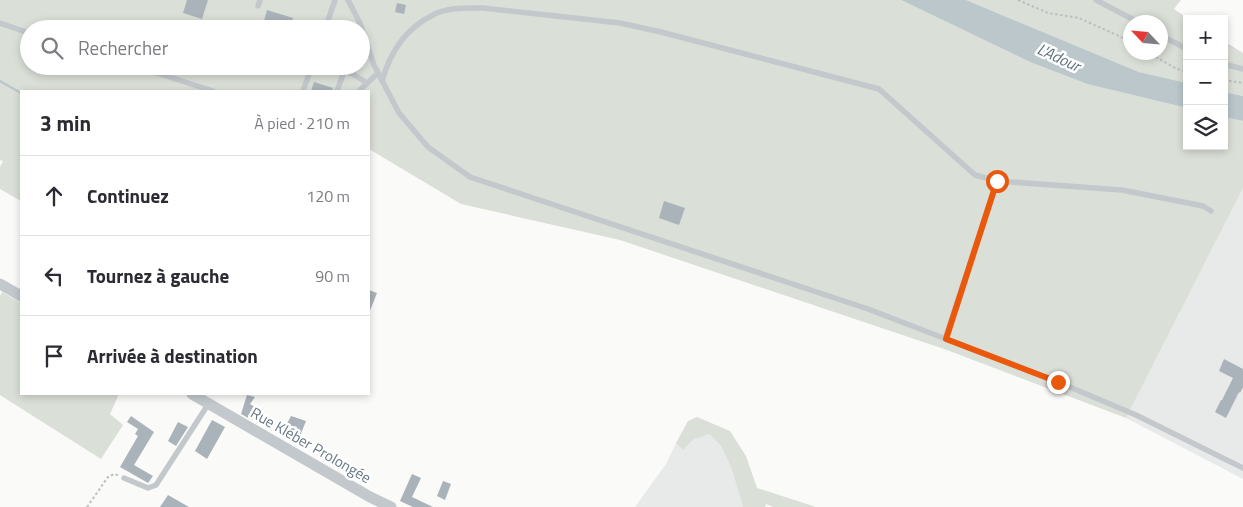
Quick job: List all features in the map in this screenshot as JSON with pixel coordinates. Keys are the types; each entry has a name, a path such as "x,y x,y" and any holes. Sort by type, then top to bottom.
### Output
{"street":[{"path":"0,284 20,295"},
{"name":"Rue Kléber Prolongée","path":"195,395 208,400 391,507"}],"lane":[{"path":"328,20 335,0"},
{"path":"348,0 358,20"},
{"path":"1096,0 1125,15"},
{"path":"382,81 386,65 399,42 418,24 434,14 466,8 483,8 620,23 879,89 974,175 997,181 1122,190 1203,206 1211,211"},
{"path":"0,24 20,30"},
{"path":"1168,39 1183,47"},
{"path":"370,51 378,73 399,114 428,147 470,177 868,309 1136,415 1243,468"},
{"path":"1228,65 1243,69"},
{"path":"360,90 378,73"},
{"path":"163,75 209,90"},
{"path":"304,90 309,75"},
{"path":"337,90 343,75"},
{"path":"355,75 367,83"},
{"path":"946,339 997,181"},
{"path":"124,478 148,488 156,485 208,400"}],"path":[{"path":"1018,0 1048,13 1079,18 1123,38"},
{"path":"1162,60 1183,71"},
{"path":"1228,81 1243,83"},
{"path":"87,507 108,477 114,474 124,478"}],"shaded area":[{"path":"0,0 901,0 1030,62 1087,84 1183,107 1183,150 1228,150 1228,118 1243,121 1243,188 1126,418 947,350 620,240 461,204 370,150 370,90 20,90 20,200 0,189 0,167 3,161 0,160"},
{"path":"966,0 1181,0 1174,9 1183,15 1183,82 1139,72"},
{"path":"1228,44 1243,53 1243,96 1228,93"},
{"path":"1243,188 1243,479 1126,418"},
{"path":"2,292 20,302 20,395 119,395 110,414 123,425 101,459 0,395 0,296"},
{"path":"697,417 730,431 746,456 757,488 816,507 773,507 766,504 765,507 743,507 731,467 721,446 709,434 694,439 683,450 676,443 688,421"},
{"path":"708,433 721,446 731,467 743,507 635,507 666,464 676,443 683,450 694,439"}],"water":[{"name":"L'Adour","path":"901,0 966,0 1139,72 1183,82 1183,107 1087,84 1030,62"},
{"path":"1228,93 1243,96 1243,121 1228,118"}],"building":[{"path":"187,0 208,0 202,19 183,13"},
{"path":"397,3 406,5 404,14 395,12"},
{"path":"267,10 293,18 292,20 264,20"},
{"path":"314,82 333,88 332,90 311,90"},
{"path":"664,201 685,208 679,225 659,218"},
{"path":"370,290 377,293 370,310"},
{"path":"1224,359 1243,369 1243,387 1226,418 1215,412 1233,378 1219,371"},
{"path":"247,395 255,397 250,404 258,409 252,420 241,414"},
{"path":"131,416 154,432 134,465 153,476 148,483 120,467 138,436 135,434 138,429 127,422"},
{"path":"291,416 306,421 298,441 283,434"},
{"path":"212,420 225,427 207,459 195,451"},
{"path":"178,422 188,427 176,446 168,441"},
{"path":"412,474 421,478 412,497 433,507 413,507 400,501"},
{"path":"443,481 451,484 445,500 437,496"},
{"path":"168,495 189,507 160,507"}],"waterway":[{"path":"0,81 20,92"}],"route":[{"path":"997,181 946,339 1058,382"}]}
